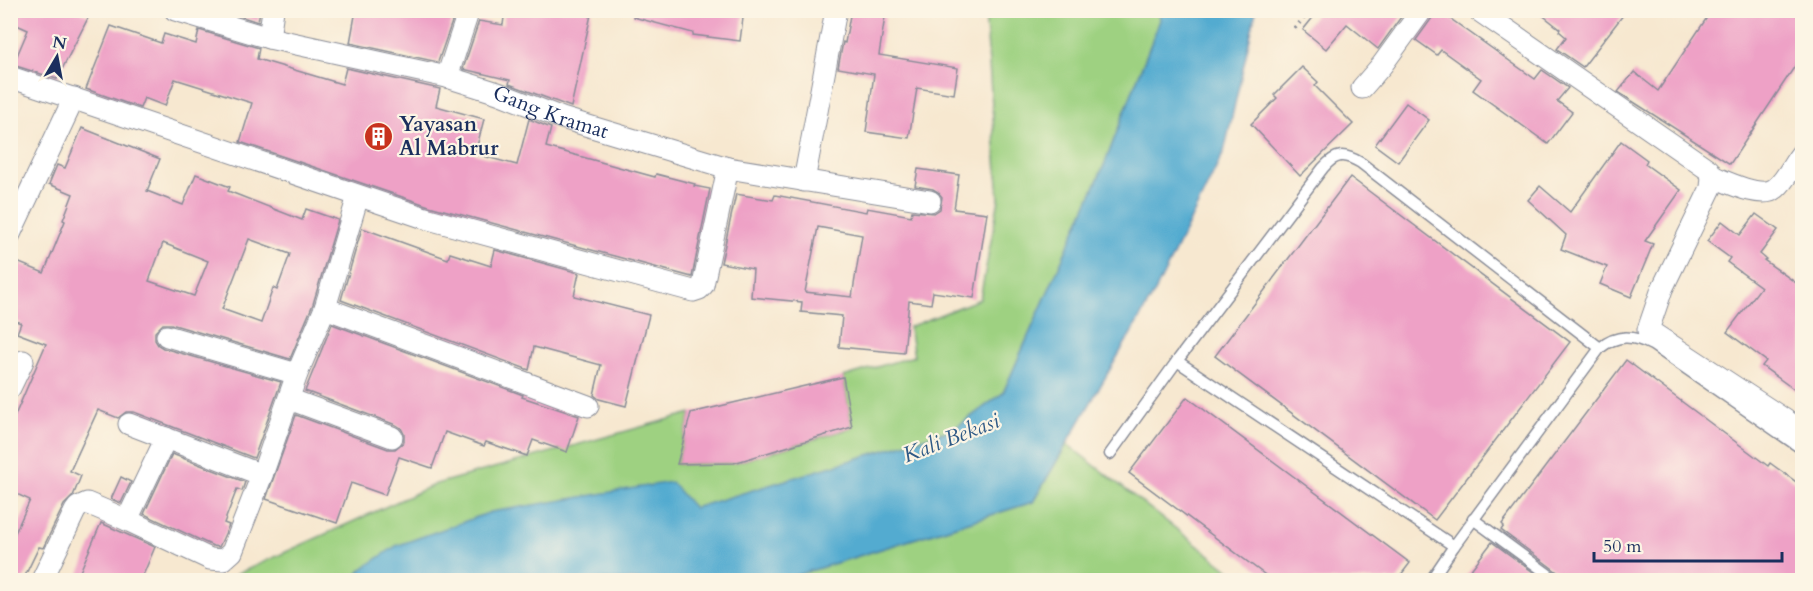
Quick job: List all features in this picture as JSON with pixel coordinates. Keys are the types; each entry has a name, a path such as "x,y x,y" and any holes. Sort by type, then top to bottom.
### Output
{"street":[{"name":"Gang Kramat","path":"175,10 269,38 447,77 498,93 562,118 728,168 930,201"},
{"path":"269,38 273,10"},
{"path":"447,77 469,10"},
{"path":"804,181 836,10"},
{"path":"1362,88 1382,65 1422,10"},
{"path":"1478,10 1705,166 1712,176 1746,189 1768,192 1776,188 1803,153"},
{"path":"10,77 425,218 693,291 703,285 728,168"},
{"path":"10,234 74,98"},
{"path":"1712,176 1711,188 1662,289 1648,330 1803,431"},
{"path":"42,580 78,507 87,503 210,559 223,560 232,552 297,374 325,308 358,195"},
{"path":"325,308 588,406"},
{"path":"166,336 297,374"},
{"path":"10,387 23,361"},
{"path":"289,399 393,437"},
{"path":"129,424 262,475"},
{"path":"127,520 166,438"}],"lane":[{"path":"1110,454 1177,361 1323,168 1337,156 1345,155 1361,163 1398,190 1600,348"},
{"path":"1431,580 1473,519 1600,348 1616,338 1641,340 1663,352 1803,449"},
{"path":"1177,361 1454,546"},
{"path":"1473,519 1557,580"}],"path":[{"path":"1295,28 1311,10"}],"green space":[{"path":"985,11 1159,11 1160,20 1105,163 1003,393 954,429 694,508 362,569 353,580 234,580 237,574 436,484 691,413 677,464 734,463 852,428 843,377 914,356 909,327 980,299 999,199"},
{"path":"1067,444 1242,580 781,580 1033,502"}],"water":[{"name":"Kali Bekasi","path":"1159,11 1256,11 1224,152 1155,292 1033,502 781,580 353,580 362,569 396,546 491,512 671,482 694,508 954,429 1003,393 1105,163 1160,20"}],"building":[{"path":"10,10 76,10 89,16 57,79 13,65 28,30 10,22"},
{"path":"221,10 260,10 258,22"},
{"path":"356,10 427,10 454,16 438,62 350,43"},
{"path":"505,10 592,10 571,107 509,84 510,80 463,69 479,21 503,25"},
{"path":"634,10 744,10 740,41 693,35 693,33 633,17"},
{"path":"851,10 886,10 879,55 958,68 954,94 917,88 909,138 866,132 874,74 838,68"},
{"path":"1319,10 1406,10 1378,49 1347,24 1326,49 1303,30"},
{"path":"1435,10 1535,79 1542,70 1568,88 1557,101 1572,112 1548,144 1473,90 1481,79 1441,50 1437,55 1416,40"},
{"path":"1536,10 1627,10 1583,67 1557,49 1566,37 1559,31 1560,29"},
{"path":"1712,10 1790,10 1803,19 1803,54 1730,164 1618,92 1634,72 1658,91"},
{"path":"111,26 161,43 164,34 196,44 199,30 259,48 257,59 342,84 346,68 440,89 436,106 484,119 475,154 517,165 529,119 551,128 546,147 655,177 656,174 710,189 692,277 429,206 240,142 252,103 175,79 165,106 144,98 140,108 86,89"},
{"path":"1302,67 1318,82 1315,86 1353,124 1300,176 1251,124 1277,98 1274,95"},
{"path":"1406,103 1429,120 1398,162 1375,145"},
{"path":"82,128 160,159 147,191 183,205 196,174 230,187 228,191 302,220 306,209 338,220 313,304 290,359 171,324 163,324 155,332 155,340 163,348 281,382 254,458 134,412 126,412 118,418 98,410 70,471 81,476 73,496 64,505 43,548 39,547 23,580 10,580 10,544 30,500 10,491 10,427 46,344 17,333 21,323 10,319 10,259 44,273 73,194 49,184 57,165 65,168","holes":["249,239 290,254 277,290 273,288 261,323 222,309","163,243 208,261 194,296 149,281"]},
{"path":"1621,141 1647,160 1645,164 1681,190 1645,241 1653,244 1631,297 1600,284 1607,267 1561,249 1566,235 1528,200 1540,186 1570,212"},
{"path":"918,169 959,175 954,209 987,213 974,298 933,292 931,304 909,301 904,353 839,347 842,316 801,312 802,302 751,297 753,269 721,263 736,194 773,200 775,195 866,212 867,208 911,216 912,211 934,213 940,209 942,197 938,192 915,186","holes":["818,227 862,235 852,297 805,292"]},
{"path":"1350,177 1570,342 1435,520 1215,356"},
{"path":"1756,214 1778,230 1760,254 1766,259 1764,260 1803,288 1803,396 1762,366 1766,361 1727,332 1761,287 1727,262 1730,258 1707,241 1722,221 1740,235"},
{"path":"362,228 448,259 450,253 491,266 495,250 579,273 574,296 649,315 626,406 599,399 594,395 601,365 534,347 529,370 341,300"},
{"path":"332,324 523,395 522,397 579,416 567,452 533,440 527,456 486,442 484,446 445,432 432,468 399,457 385,495 351,483 337,523 266,499 296,415 388,449 395,449 404,442 404,434 396,425 305,391"},
{"path":"1626,360 1768,466 1770,463 1803,487 1803,580 1563,580 1560,574 1501,530 1504,526 1502,524"},
{"path":"843,377 852,427 734,463 677,464 691,413"},
{"path":"1187,397 1410,563 1397,580 1272,580 1129,473"},
{"path":"172,454 245,482 242,491 237,489 224,523 229,525 219,547 144,514"},
{"path":"121,477 131,482 121,503 111,499"},
{"path":"101,523 155,547 141,580 94,580 79,574"},
{"path":"1492,542 1544,580 1463,580"}],"place":[{"name":"Yayasan Al Mabrur","path":"378,136"}]}
